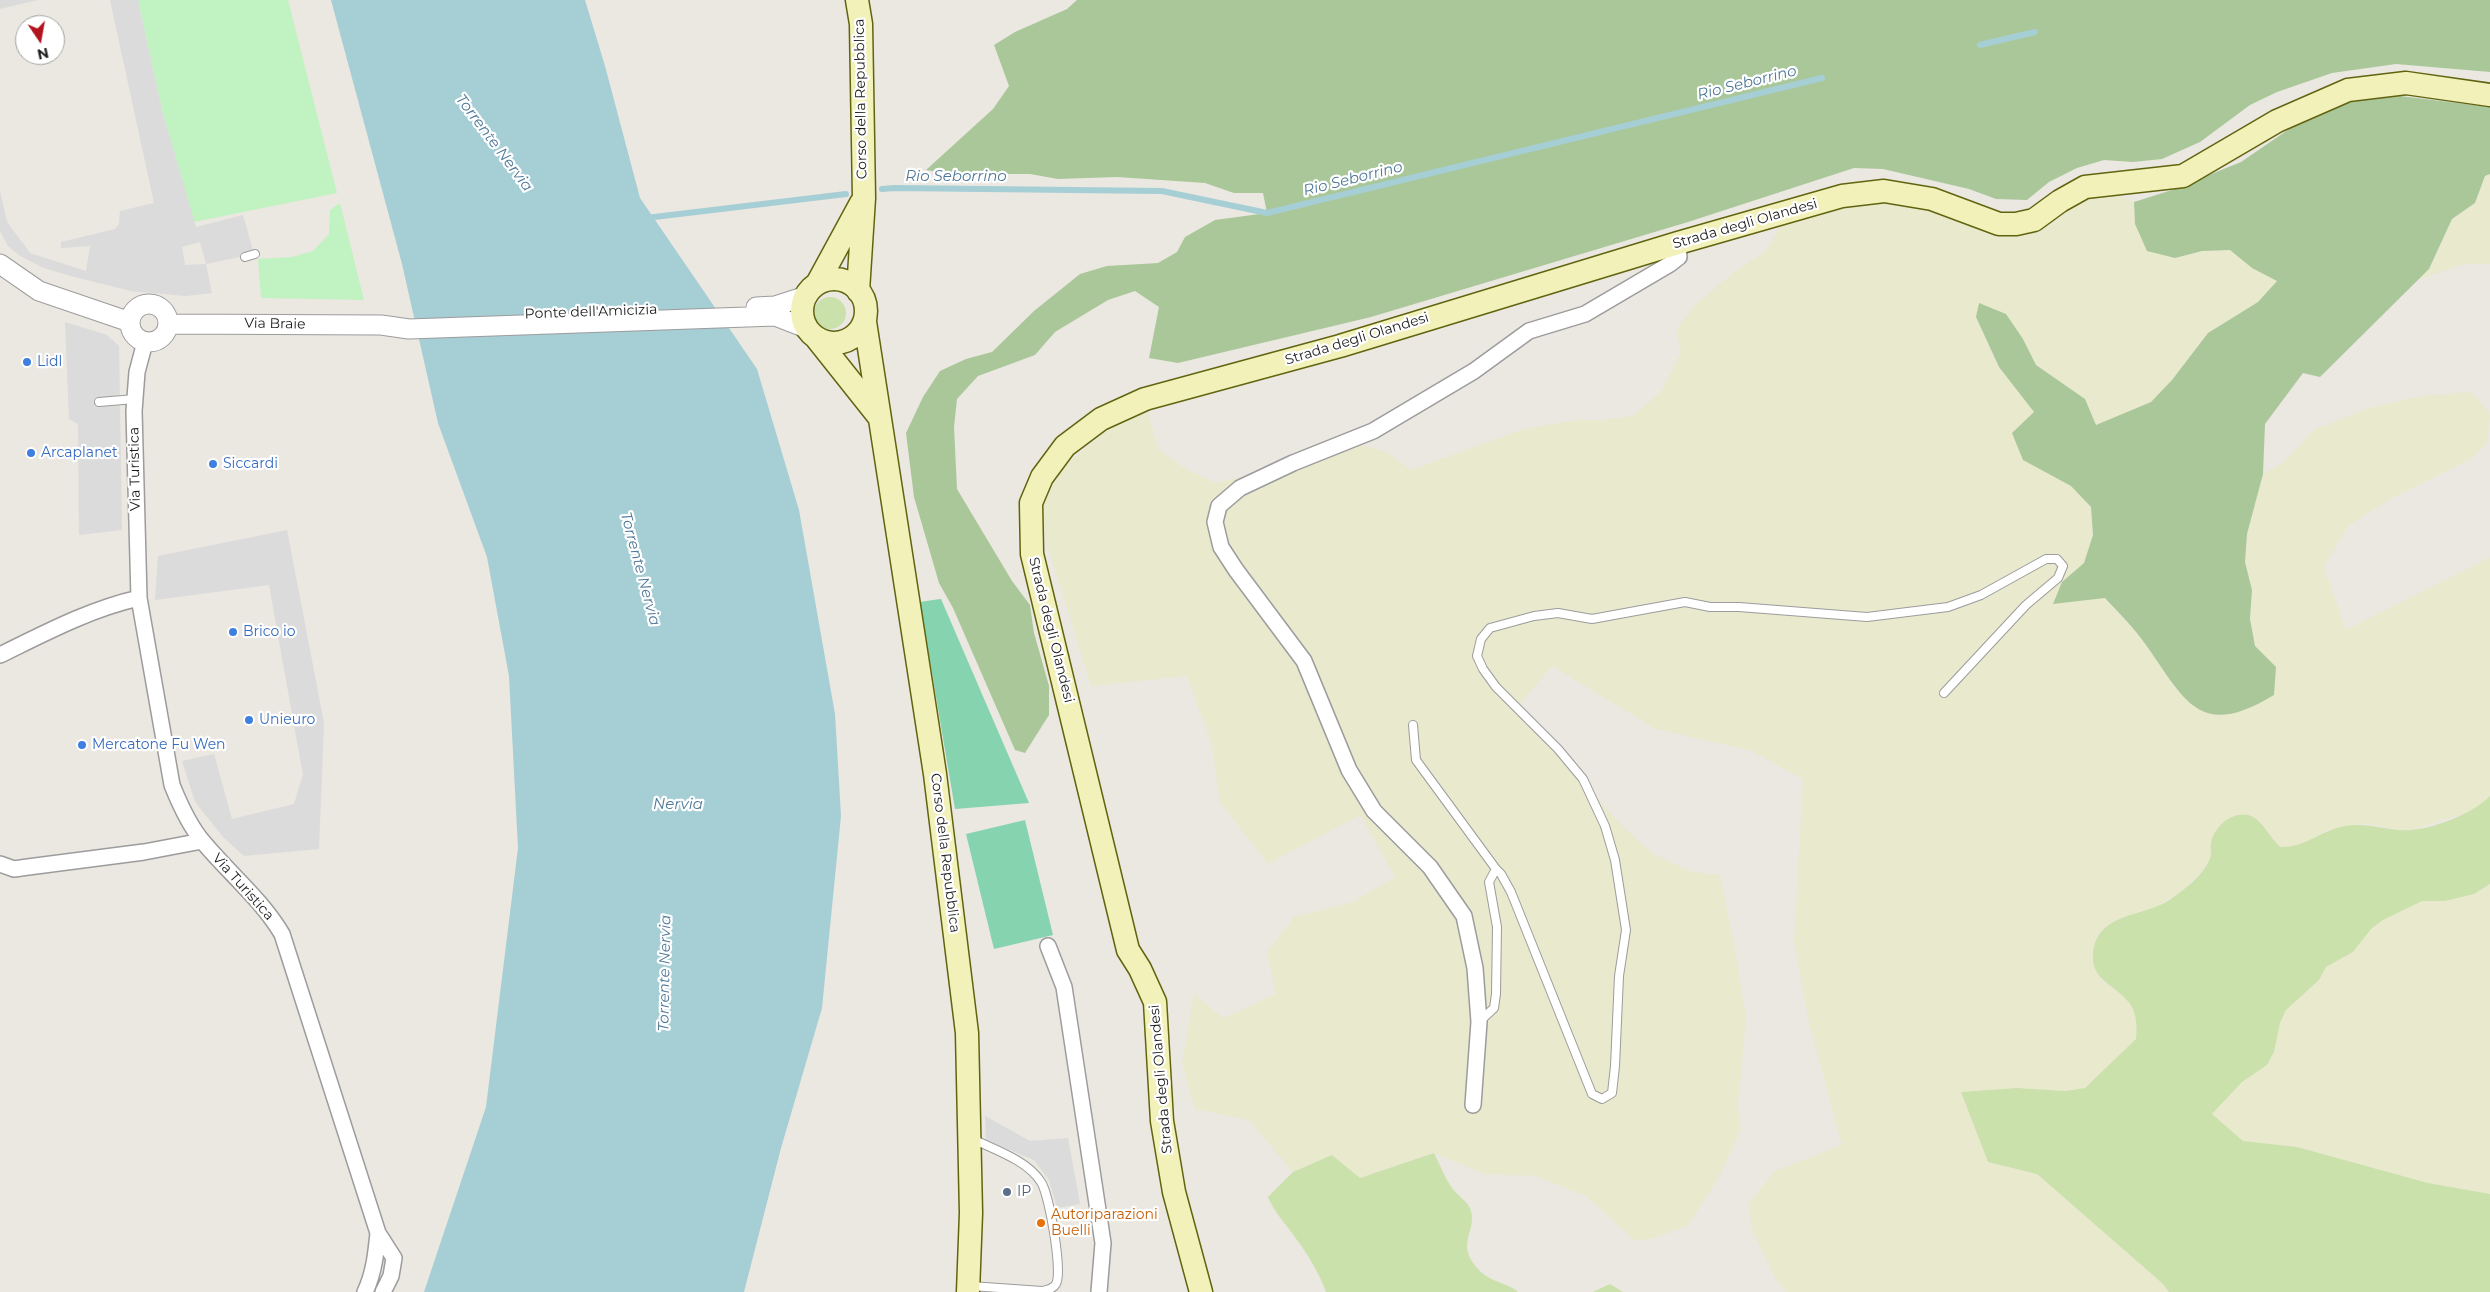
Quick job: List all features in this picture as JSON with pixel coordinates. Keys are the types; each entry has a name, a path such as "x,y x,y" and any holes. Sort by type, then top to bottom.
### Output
{"main road":[{"name":"Corso della Repubblica","path":"857,0 861,24 864,198 858,291"},
{"name":"Strada degli Olandesi","path":"1201,1292 1174,1192 1162,1121 1155,1002 1140,969 1128,950 1032,554 1031,503 1042,477 1065,446 1101,420 1145,399 1340,346 1678,243 1842,196 1884,191 1932,199 1999,224 2016,224 2034,220 2060,201 2085,187 2183,176 2276,121 2348,90 2406,83 2490,95"},
{"name":"Corso della Repubblica","path":"811,290 864,198"},
{"path":"834,280 843,281 858,291 864,300 866,311 860,330 845,342 836,344 812,333 802,318 802,307 811,290 834,280"},
{"name":"Corso della Repubblica","path":"864,322 935,774 966,1023 972,1213 968,1289"},
{"name":"Corso della Repubblica","path":"812,333 879,418"}],"street":[{"path":"1473,1104 1480,1022 1475,968 1464,916 1430,867 1374,811 1349,770 1304,661 1221,547 1215,522 1219,506 1240,488 1293,463 1373,431 1474,371 1529,331 1585,314 1670,264 1679,257 1678,243"},
{"path":"0,264 39,291 130,322"},
{"path":"811,290 775,311 812,333"},
{"path":"151,304 157,305 166,313 169,324 164,336 152,342 145,342 134,335 130,322 139,307 151,304"},
{"name":"Ponte dell'Amicizia","path":"381,325 775,311"},
{"name":"Via Braie","path":"169,324 381,325"},
{"name":"Via Turistica","path":"145,342 137,372 135,399 139,598 172,785 182,809 202,841 268,910 282,934 378,1232 394,1258 391,1276 383,1292"},
{"path":"0,655 71,620 119,602 139,598"},
{"path":"0,864 14,869 144,852 202,841"},
{"path":"1048,946 1064,987 1103,1243 1098,1292"},
{"name":"Via Turistica","path":"365,1292 374,1265 378,1232"}],"lane":[{"path":"245,257 255,254"},
{"path":"99,402 135,399"},
{"path":"1413,726 1416,760 1496,870 1502,874 1512,892 1590,1091 1599,1099 1606,1098 1612,1089 1620,976 1626,930 1615,860 1605,826 1583,779 1558,749 1496,687 1483,669 1477,656 1481,639 1490,628 1534,616 1558,613 1592,619 1685,602 1710,607 1739,607 1867,617 1948,607 1981,594 2046,559 2057,559 2063,566 2058,578 2026,605 1944,693"},
{"path":"1480,1022 1494,1008 1496,994 1497,927 1489,882 1496,870"},
{"path":"968,1289 1042,1291 1051,1289 1056,1284 1058,1271 1051,1216 1042,1182 1021,1162 970,1138"}],"green space":[{"path":"138,0 288,0 337,193 194,222 162,110"},
{"path":"1077,0 2490,0 2490,72 2396,64 2332,73 2277,92 2250,105 2200,142 2162,159 2133,162 2104,160 2077,168 2049,182 2027,200 1996,199 1969,189 1883,169 1854,168 1688,222 1371,317 1178,363 1149,358 1159,307 1135,291 1108,300 1055,332 1035,355 978,376 957,399 954,427 957,489 1012,581 1030,605 1034,633 1049,686 1049,715 1025,753 1015,750 953,608 939,583 914,497 906,433 923,397 940,371 966,359 992,352 1034,311 1080,274 1107,266 1158,263 1177,252 1185,237 1215,220 1267,213 1263,193 1234,193 1205,183 1117,177 1058,179 1030,174 999,174 970,177 926,170 993,109 1009,86 994,45 1015,32 1067,9"},
{"path":"2400,96 2490,107 2490,174 2485,176 2475,203 2452,219 2429,269 2320,377 2303,373 2265,424 2263,474 2247,534 2245,562 2252,590 2250,619 2255,646 2276,667 2274,695 2249,708 2228,714 2212,714 2197,708 2185,698 2172,683 2146,645 2105,598 2053,604 2062,582 2084,563 2093,535 2091,507 2071,486 2023,460 2012,433 2034,412 1999,367 1976,317 1979,303 2006,314 2023,339 2036,365 2085,399 2096,425 2151,402 2172,380 2208,333 2258,302 2277,281 2252,268 2230,250 2202,251 2175,258 2147,251 2135,224 2134,202 2172,190 2241,162 2298,123 2348,100"},
{"path":"2490,174 2490,264 2464,264 2417,280 2429,269 2452,219 2475,203 2485,176"},
{"path":"1855,180 1887,186 2007,223 2059,195 2112,193 2134,202 2135,224 2175,258 2202,251 2230,250 2252,268 2277,281 2258,302 2208,333 2172,380 2151,402 2096,426 2085,399 2036,365 2023,339 1976,317 1999,367 2034,412 2023,459 2071,486 2091,507 2093,535 2084,563 2062,582 2054,604 2105,598 2145,642 2176,689 2255,646 2250,619 2252,590 2245,562 2247,534 2263,474 2285,461 2314,430 2369,408 2420,396 2471,392 2490,413 2487,444 2469,460 2392,498 2348,526 2324,567 2346,630 2490,557 2490,796 2481,805 2469,812 2412,830 2398,830 2370,824 2355,825 2328,830 2295,848 2280,848 2270,838 2263,825 2211,842 2211,857 2203,870 2182,891 2156,907 2116,920 2103,928 2096,940 2102,981 2126,998 2134,1010 2137,1024 2136,1039 2115,1060 2086,1088 2065,1091 2017,1088 1961,1092 1988,1162 2037,1174 2162,1283 2169,1292 1788,1292 1777,1281 1753,1232 1748,1204 1775,1171 1842,1145 1809,1023 1794,943 1803,779 1749,750 1656,729 1552,666 1516,708 1624,828 1652,853 1692,872 1720,875 1746,1017 1738,1106 1741,1130 1717,1180 1688,1225 1655,1238 1635,1241 1587,1197 1536,1176 1485,1174 1434,1153 1360,1178 1332,1155 1293,1172 1249,1120 1195,1109 1182,1063 1194,994 1223,1018 1276,994 1267,952 1294,917 1353,902 1395,877 1360,815 1268,864 1220,802 1212,745 1187,676 1091,686 1045,538 1041,497 1058,472 1104,432 1147,408 1158,449 1186,469 1215,483 1301,463 1354,443 1386,452 1411,470 1524,429 1577,420 1601,420 1633,416 1661,392 1681,352 1676,330 1694,306 1733,273 1766,251 1792,207"},
{"path":"340,203 364,300 261,298 258,259 292,257 313,251 329,234 330,210"},
{"path":"830,297 836,298 841,302 845,307 845,319 841,324 836,328 830,329 824,328 819,324 815,319 814,313 815,307 819,302 824,298"},
{"path":"941,599 1029,803 955,809 920,602"},
{"path":"2490,796 2490,884 2474,894 2445,901 2422,901 2383,920 2371,929 2353,952 2326,967 2319,980 2286,1010 2280,1023 2274,1052 2267,1065 2242,1082 2212,1114 2243,1141 2297,1147 2428,1183 2490,1194 2490,1292 2169,1292 2162,1283 2037,1174 1988,1162 1961,1092 2017,1088 2065,1091 2085,1088 2136,1039 2133,1009 2122,995 2102,978 2093,964 2096,940 2103,930 2112,923 2123,917 2160,905 2194,881 2210,858 2211,843 2216,830 2226,820 2239,815 2253,817 2257,819 2280,847 2289,847 2341,827 2363,825 2409,830 2434,826 2472,810"},
{"path":"1025,820 1053,935 994,949 966,834"},
{"path":"2490,884 2490,1194 2428,1183 2297,1147 2243,1141 2212,1114 2242,1082 2267,1065 2274,1052 2280,1023 2286,1010 2319,980 2326,967 2353,952 2371,929 2383,920 2422,901 2445,901 2474,894"},
{"path":"1434,1153 1452,1188 1470,1208 1472,1217 1467,1246 1468,1253 1473,1262 1485,1276 1518,1292 1326,1292 1310,1258 1268,1197 1293,1172 1332,1155 1360,1178"},
{"path":"1610,1284 1623,1292 1593,1292"}],"shaded area":[{"path":"0,0 38,0 0,9"},
{"path":"110,0 138,0 162,110 196,227 243,215 254,254 206,264 212,293 186,296 131,291 44,268 20,256 8,246 0,231 0,191 7,222 30,253 86,271 90,246 61,248 61,242 115,229 119,224 120,211 154,203","holes":["200,242 206,264 185,265 182,247"]},
{"path":"65,322 107,335 119,346 122,530 79,535 78,424 69,419"},
{"path":"287,530 324,723 319,849 244,856 223,837 195,802 182,761 214,754 232,819 294,804 303,775 269,585 155,600 158,556"},
{"path":"985,1116 1030,1141 1068,1138 1080,1204 1057,1208 1049,1180 1034,1160 986,1140"}],"water":[{"name":"Nervia","path":"331,0 585,0 605,66 640,198 757,369 799,510 835,714 841,816 822,1008 781,1148 744,1292 424,1292 486,1107 518,848 509,676 487,557 438,423 402,264"}],"waterway":[{"name":"Rio Seborrino","path":"1980,45 2035,32"},
{"name":"Rio Seborrino","path":"882,189 1162,191 1267,213 1822,78"},
{"path":"646,218 846,194"}],"place":[{"name":"Lidl","path":"27,362"},
{"name":"Arcaplanet","path":"31,453"},
{"name":"Siccardi","path":"213,464"},
{"name":"Brico io","path":"233,632"},
{"name":"Unieuro","path":"249,720"},
{"name":"Mercatone Fu Wen","path":"82,745"},
{"name":"IP","path":"1007,1192"},
{"name":"Autoriparazioni Buelli","path":"1041,1223"}],"water label":[{"name":"Torrente Nervia","path":"494,143"},
{"name":"Torrente Nervia","path":"640,569"},
{"name":"Torrente Nervia","path":"665,973"}]}
